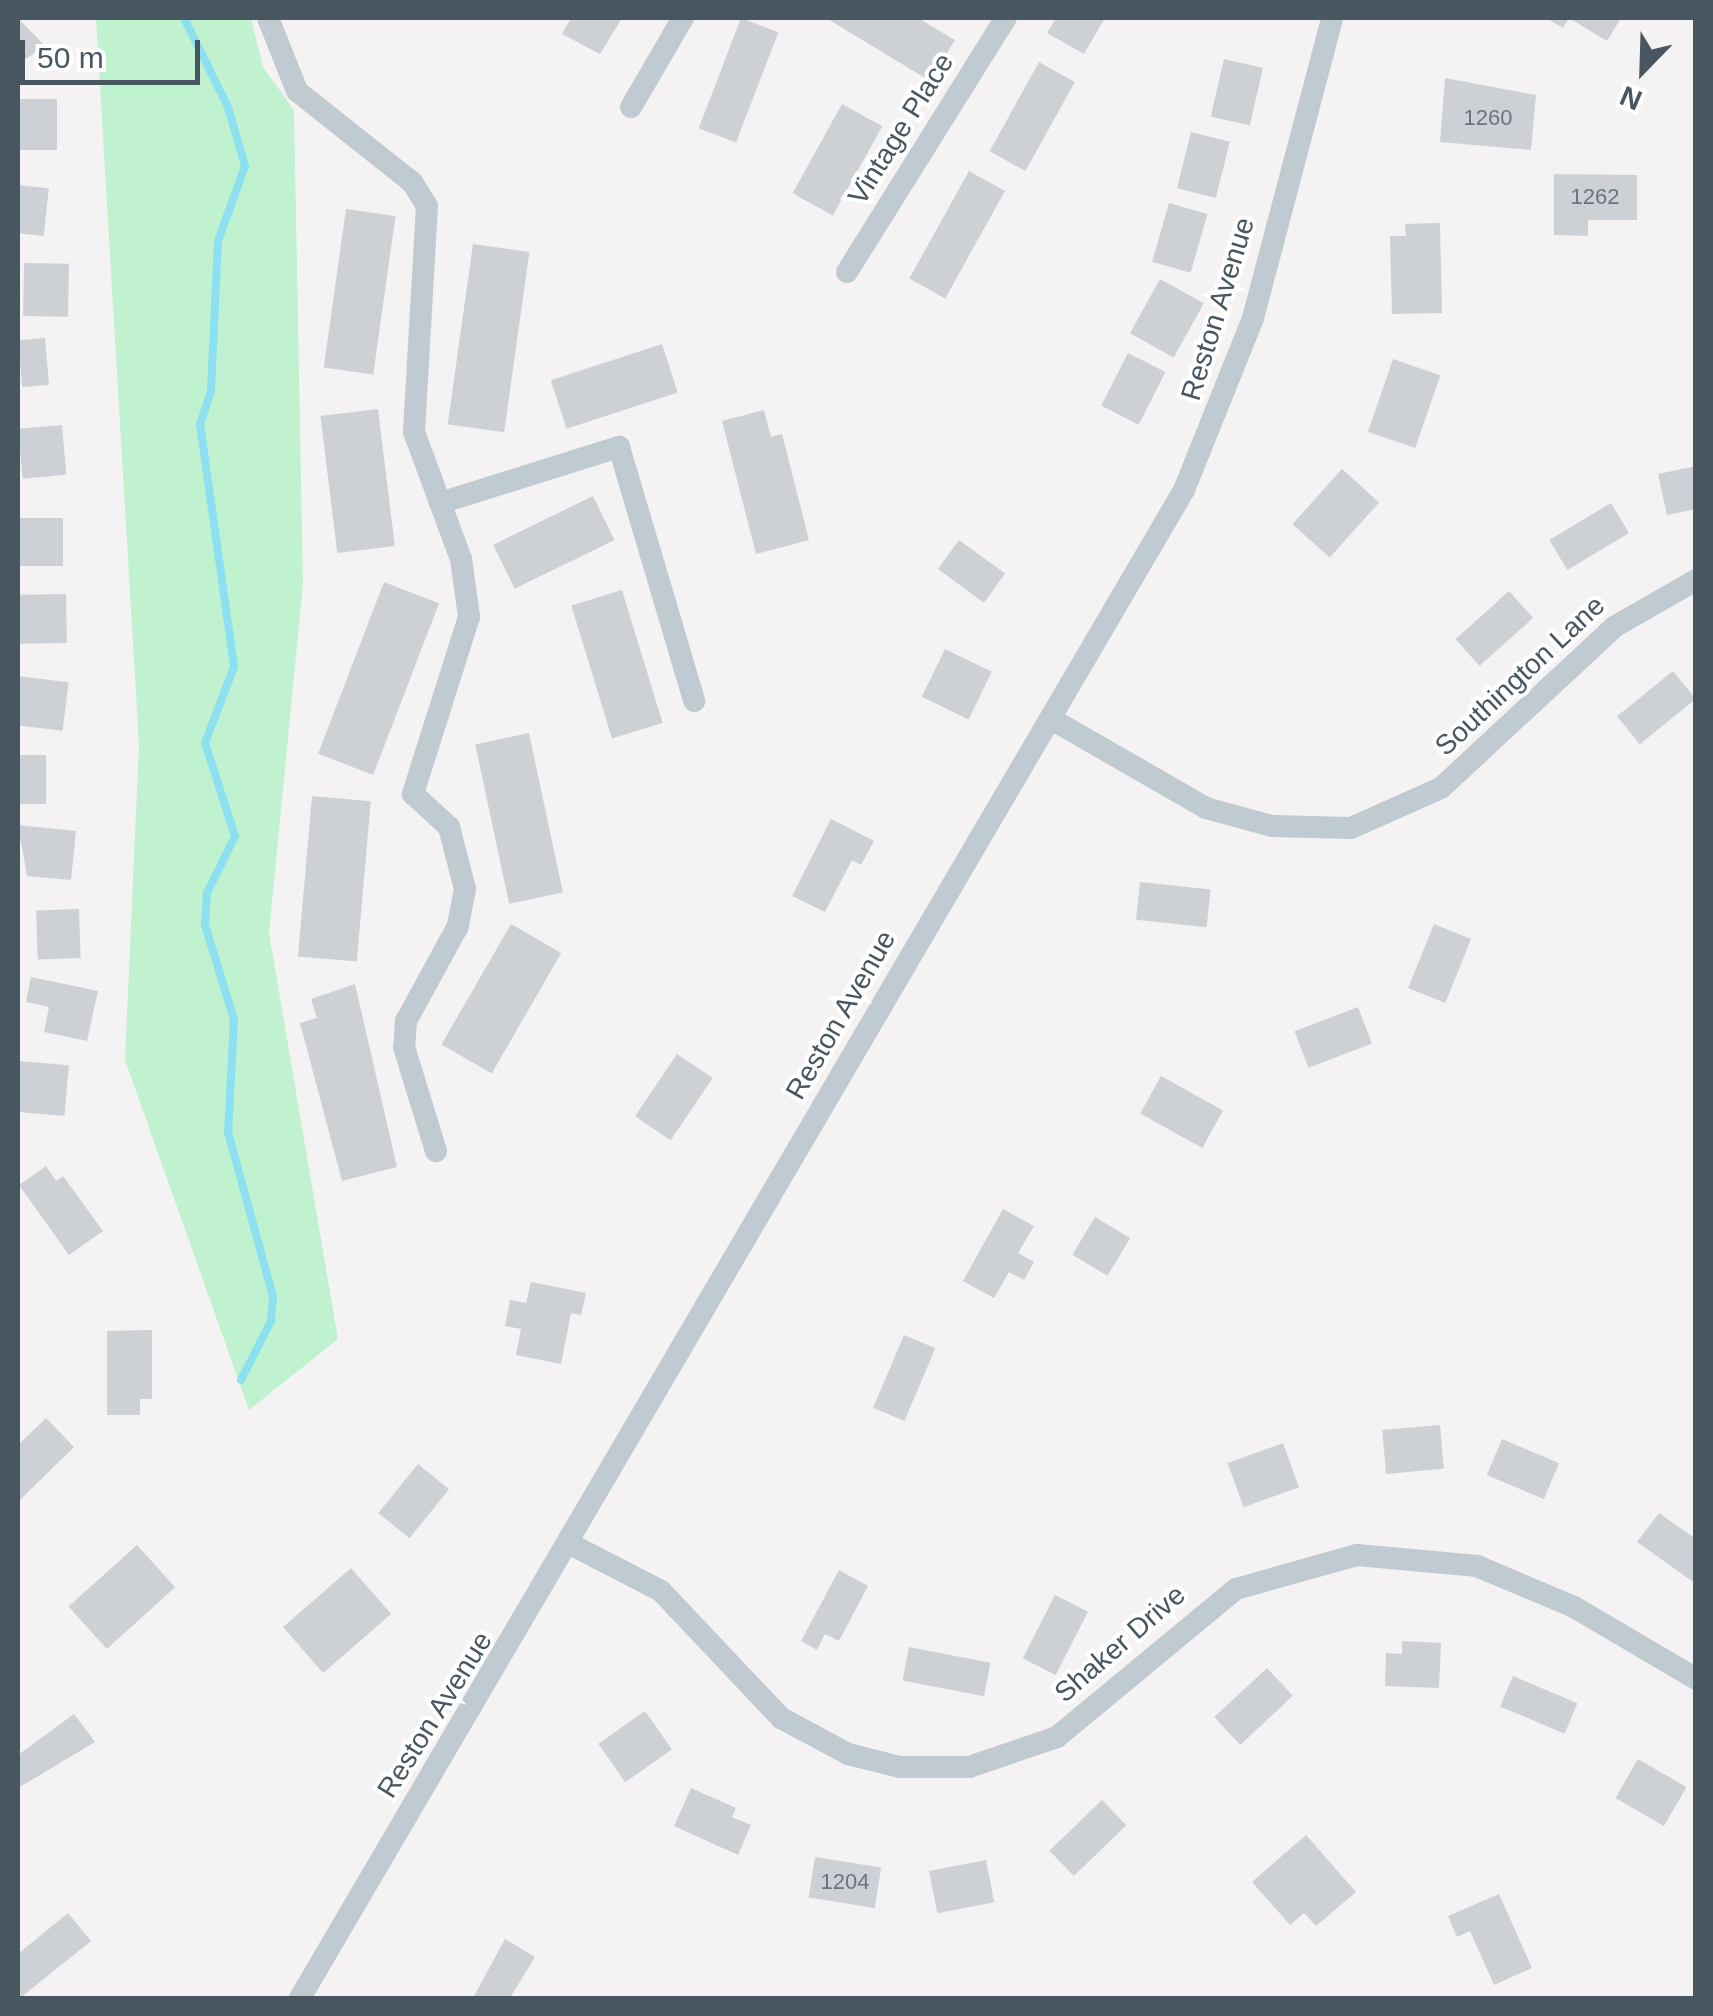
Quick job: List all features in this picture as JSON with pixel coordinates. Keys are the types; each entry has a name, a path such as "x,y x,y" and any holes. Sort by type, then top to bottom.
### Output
{"street":[{"path":"268,18 298,92 412,182 427,206 410,397 440,502 461,558 469,617 413,794 450,827 465,906 413,998 404,1047 436,1151"},
{"path":"631,107 684,18"},
{"name":"Reston Avenue","path":"300,1998 1054,720 1184,490 1229,390 1332,18"},
{"name":"Vintage Place","path":"847,272 1001,19"},
{"path":"440,502 619,447 694,702"},
{"name":"Southington Lane","path":"1054,720 1206,808 1314,831 1365,825 1441,788 1614,627 1696,580"},
{"name":"Shaker Drive","path":"570,1544 661,1591 781,1718 848,1754 900,1767 969,1767 1057,1737 1236,1589 1357,1555 1477,1566 1574,1607 1696,1679"}],"green space":[{"path":"96,18 251,18 263,67 294,110 303,584 269,933 338,1339 249,1410 125,1060 139,745"}],"building":[{"path":"18,18 45,46 18,64"},
{"path":"571,18 622,18 600,54 562,34"},
{"path":"741,18 778,32 736,142 699,128"},
{"path":"826,18 918,18 955,40 930,81"},
{"path":"1056,18 1105,18 1084,54 1047,33"},
{"path":"1546,18 1569,18 1563,28"},
{"path":"1569,18 1621,18 1607,41"},
{"path":"1224,59 1263,68 1250,125 1211,116"},
{"path":"1039,62 1075,82 1025,171 990,151"},
{"path":"1445,78 1536,95 1531,150 1440,142"},
{"path":"18,99 57,99 57,150 18,150"},
{"path":"842,104 882,126 833,216 793,193"},
{"path":"1191,132 1230,142 1216,198 1177,188"},
{"path":"969,171 1005,191 945,298 909,279"},
{"path":"1554,174 1637,175 1637,220 1588,220 1588,236 1554,235"},
{"path":"18,185 49,188 44,236 18,233"},
{"path":"1169,203 1207,214 1191,273 1152,262"},
{"path":"346,209 396,216 373,374 324,367"},
{"path":"1440,223 1442,313 1392,314 1390,236 1406,236 1405,224"},
{"path":"473,244 529,252 504,432 448,424"},
{"path":"24,263 69,264 68,317 23,316"},
{"path":"1160,279 1204,303 1174,357 1130,333"},
{"path":"45,338 49,385 22,387 18,340"},
{"path":"662,344 678,393 566,429 551,380"},
{"path":"1128,353 1165,372 1139,425 1101,406"},
{"path":"1393,359 1440,375 1415,448 1368,432"},
{"path":"378,409 395,546 337,553 320,416"},
{"path":"764,410 771,437 782,434 809,540 756,554 722,421"},
{"path":"62,425 66,475 23,479 18,429"},
{"path":"1696,466 1696,509 1667,515 1658,474"},
{"path":"1342,469 1379,502 1330,557 1292,524"},
{"path":"593,496 614,540 515,589 493,545"},
{"path":"1611,503 1629,533 1567,570 1549,540"},
{"path":"18,518 63,518 63,566 18,566"},
{"path":"959,540 1005,574 984,603 938,569"},
{"path":"384,582 439,603 373,775 318,754"},
{"path":"622,590 663,723 612,738 571,605"},
{"path":"1509,591 1533,618 1480,666 1455,639"},
{"path":"66,594 67,643 19,644 18,595"},
{"path":"945,649 992,672 969,719 922,697"},
{"path":"1673,671 1696,699 1640,744 1617,716"},
{"path":"18,676 69,682 63,731 18,725"},
{"path":"529,733 563,892 509,904 475,744"},
{"path":"18,755 46,755 46,804 18,804"},
{"path":"312,796 371,801 357,962 298,956"},
{"path":"831,819 874,841 861,865 852,860 825,912 792,896"},
{"path":"18,825 76,831 71,880 27,876"},
{"path":"1140,882 1211,889 1207,927 1136,920"},
{"path":"79,909 81,958 38,959 36,911"},
{"path":"511,924 561,953 492,1073 442,1044"},
{"path":"1434,924 1471,939 1445,1003 1408,988"},
{"path":"31,977 98,991 87,1041 44,1032 49,1007 26,1002"},
{"path":"355,984 397,1167 342,1181 300,1023 317,1018 311,999"},
{"path":"1358,1007 1372,1043 1308,1068 1295,1031"},
{"path":"677,1054 713,1078 671,1140 635,1116"},
{"path":"20,1061 69,1065 64,1116 18,1112"},
{"path":"1161,1076 1223,1110 1202,1148 1140,1114"},
{"path":"46,1166 56,1181 63,1176 103,1231 69,1255 19,1185"},
{"path":"1003,1209 1034,1226 1018,1253 1034,1262 1024,1280 1009,1272 994,1298 963,1281"},
{"path":"1095,1217 1130,1238 1107,1276 1072,1255"},
{"path":"531,1282 586,1293 581,1315 571,1313 561,1364 516,1355 521,1329 505,1326 510,1300 526,1303"},
{"path":"152,1330 152,1399 140,1399 140,1415 107,1415 107,1331"},
{"path":"904,1335 935,1348 904,1421 873,1408"},
{"path":"46,1418 74,1447 18,1502 18,1445"},
{"path":"1440,1425 1444,1469 1386,1474 1382,1430"},
{"path":"1502,1439 1559,1463 1544,1499 1487,1475"},
{"path":"1283,1443 1299,1487 1244,1507 1228,1463"},
{"path":"418,1464 449,1489 409,1538 378,1513"},
{"path":"1659,1513 1696,1539 1696,1584 1637,1542"},
{"path":"137,1545 175,1587 107,1649 69,1607"},
{"path":"351,1568 391,1614 323,1673 283,1627"},
{"path":"839,1570 868,1586 839,1641 825,1634 817,1650 801,1641"},
{"path":"1055,1595 1088,1612 1056,1675 1023,1658"},
{"path":"1402,1641 1441,1643 1439,1688 1385,1686 1386,1653 1402,1654"},
{"path":"909,1647 990,1663 984,1696 903,1680"},
{"path":"1267,1668 1293,1696 1240,1745 1214,1717"},
{"path":"1513,1676 1577,1703 1565,1734 1500,1706"},
{"path":"645,1711 672,1750 625,1782 598,1744"},
{"path":"74,1714 95,1742 18,1788 18,1755"},
{"path":"1638,1759 1686,1787 1664,1826 1616,1798"},
{"path":"691,1788 736,1808 732,1817 751,1825 738,1855 674,1826"},
{"path":"1102,1800 1126,1825 1074,1876 1049,1851"},
{"path":"1306,1835 1356,1892 1316,1926 1304,1913 1290,1925 1252,1882"},
{"path":"815,1857 881,1867 875,1908 809,1897"},
{"path":"986,1860 994,1902 937,1913 929,1871"},
{"path":"1499,1894 1532,1968 1494,1985 1470,1931 1457,1937 1448,1916"},
{"path":"68,1913 91,1941 20,1998 18,1954"},
{"path":"505,1939 535,1957 510,1998 473,1998"}],"waterway":[{"path":"184,18 228,107 245,166 218,241 211,391 200,424 234,667 205,743 235,836 207,893 205,925 234,1019 228,1132 273,1297 271,1321 241,1380"}]}
